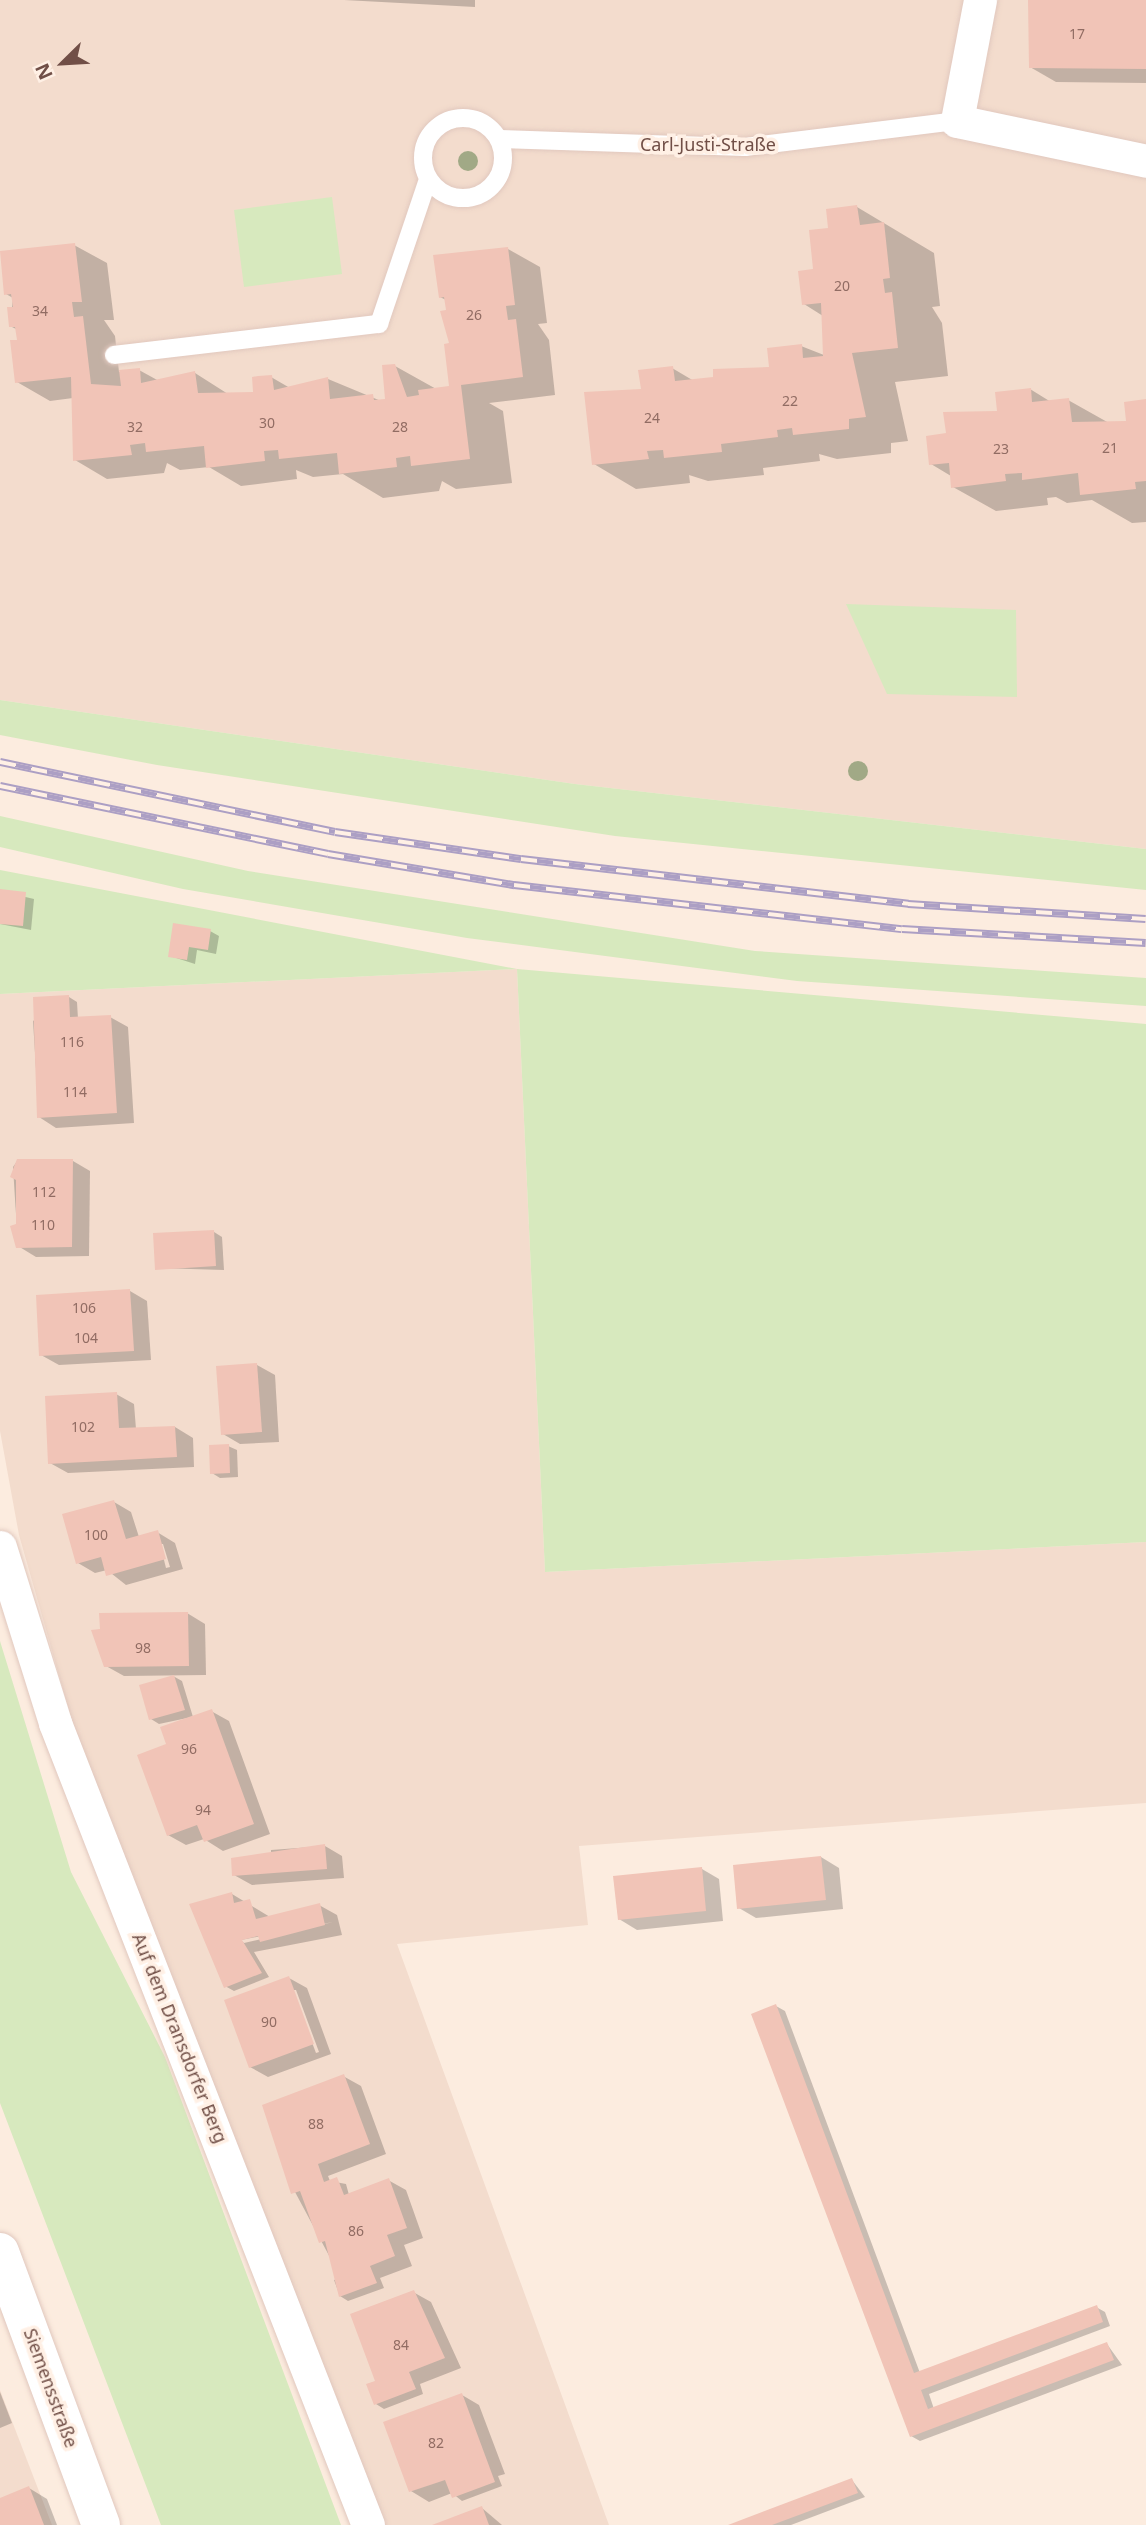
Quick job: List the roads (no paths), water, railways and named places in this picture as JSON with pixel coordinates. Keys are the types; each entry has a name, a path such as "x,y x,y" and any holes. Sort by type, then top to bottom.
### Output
{"street":[{"path":"957,121 980,0"},
{"name":"Carl-Justi-Straße","path":"957,121 1146,161"},
{"name":"Auf dem Dransdorfer Berg","path":"0,1547 55,1723 368,2525"},
{"name":"Siemensstraße","path":"0,2252 102,2525"}],"lane":[{"path":"464,117 484,123 500,139 504,159 499,179 484,194 464,199 443,194 428,180 422,159 427,138 442,122 464,117"},
{"name":"Carl-Justi-Straße","path":"500,139 745,147 957,121"},
{"path":"114,355 379,324 428,180"}],"railway":[{"path":"0,762 335,832 521,859 908,904 1146,919"},
{"path":"0,786 328,854 514,885 902,929 1146,943"}]}
